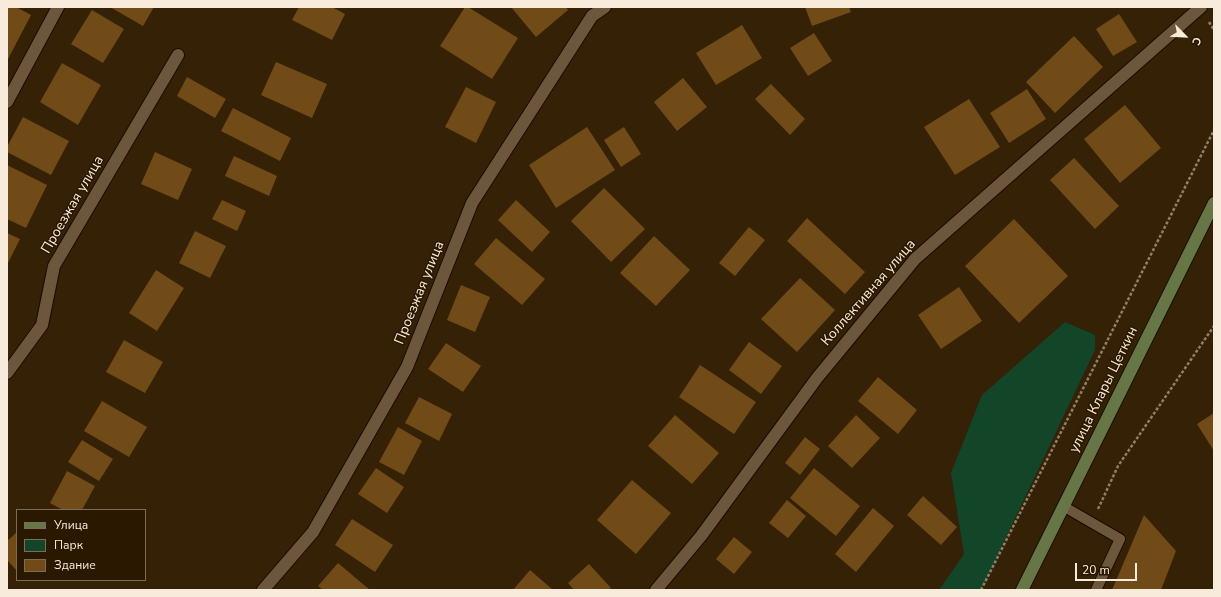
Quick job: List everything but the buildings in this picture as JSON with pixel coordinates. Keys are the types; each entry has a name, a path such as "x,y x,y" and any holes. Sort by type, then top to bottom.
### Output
{"main road":[{"name":"улица Клары Цеткин","path":"1022,590 1214,204"}],"street":[{"path":"7,102 58,7"},
{"name":"Проезжая улица","path":"263,590 314,532 407,367 472,202 592,16 605,7"},
{"name":"Коллективная улица","path":"656,590 701,536 817,378 915,259 1201,7"},
{"name":"Проезжая улица","path":"7,373 42,325 54,266 178,56"}],"lane":[{"path":"1063,506 1120,539 1096,590"}],"path":[{"path":"981,590 1214,130"},
{"path":"1092,523 1118,466 1214,326"}],"green space":[{"path":"1065,322 1095,335 1095,350 981,590 939,590 964,554 951,473 982,395"}]}
